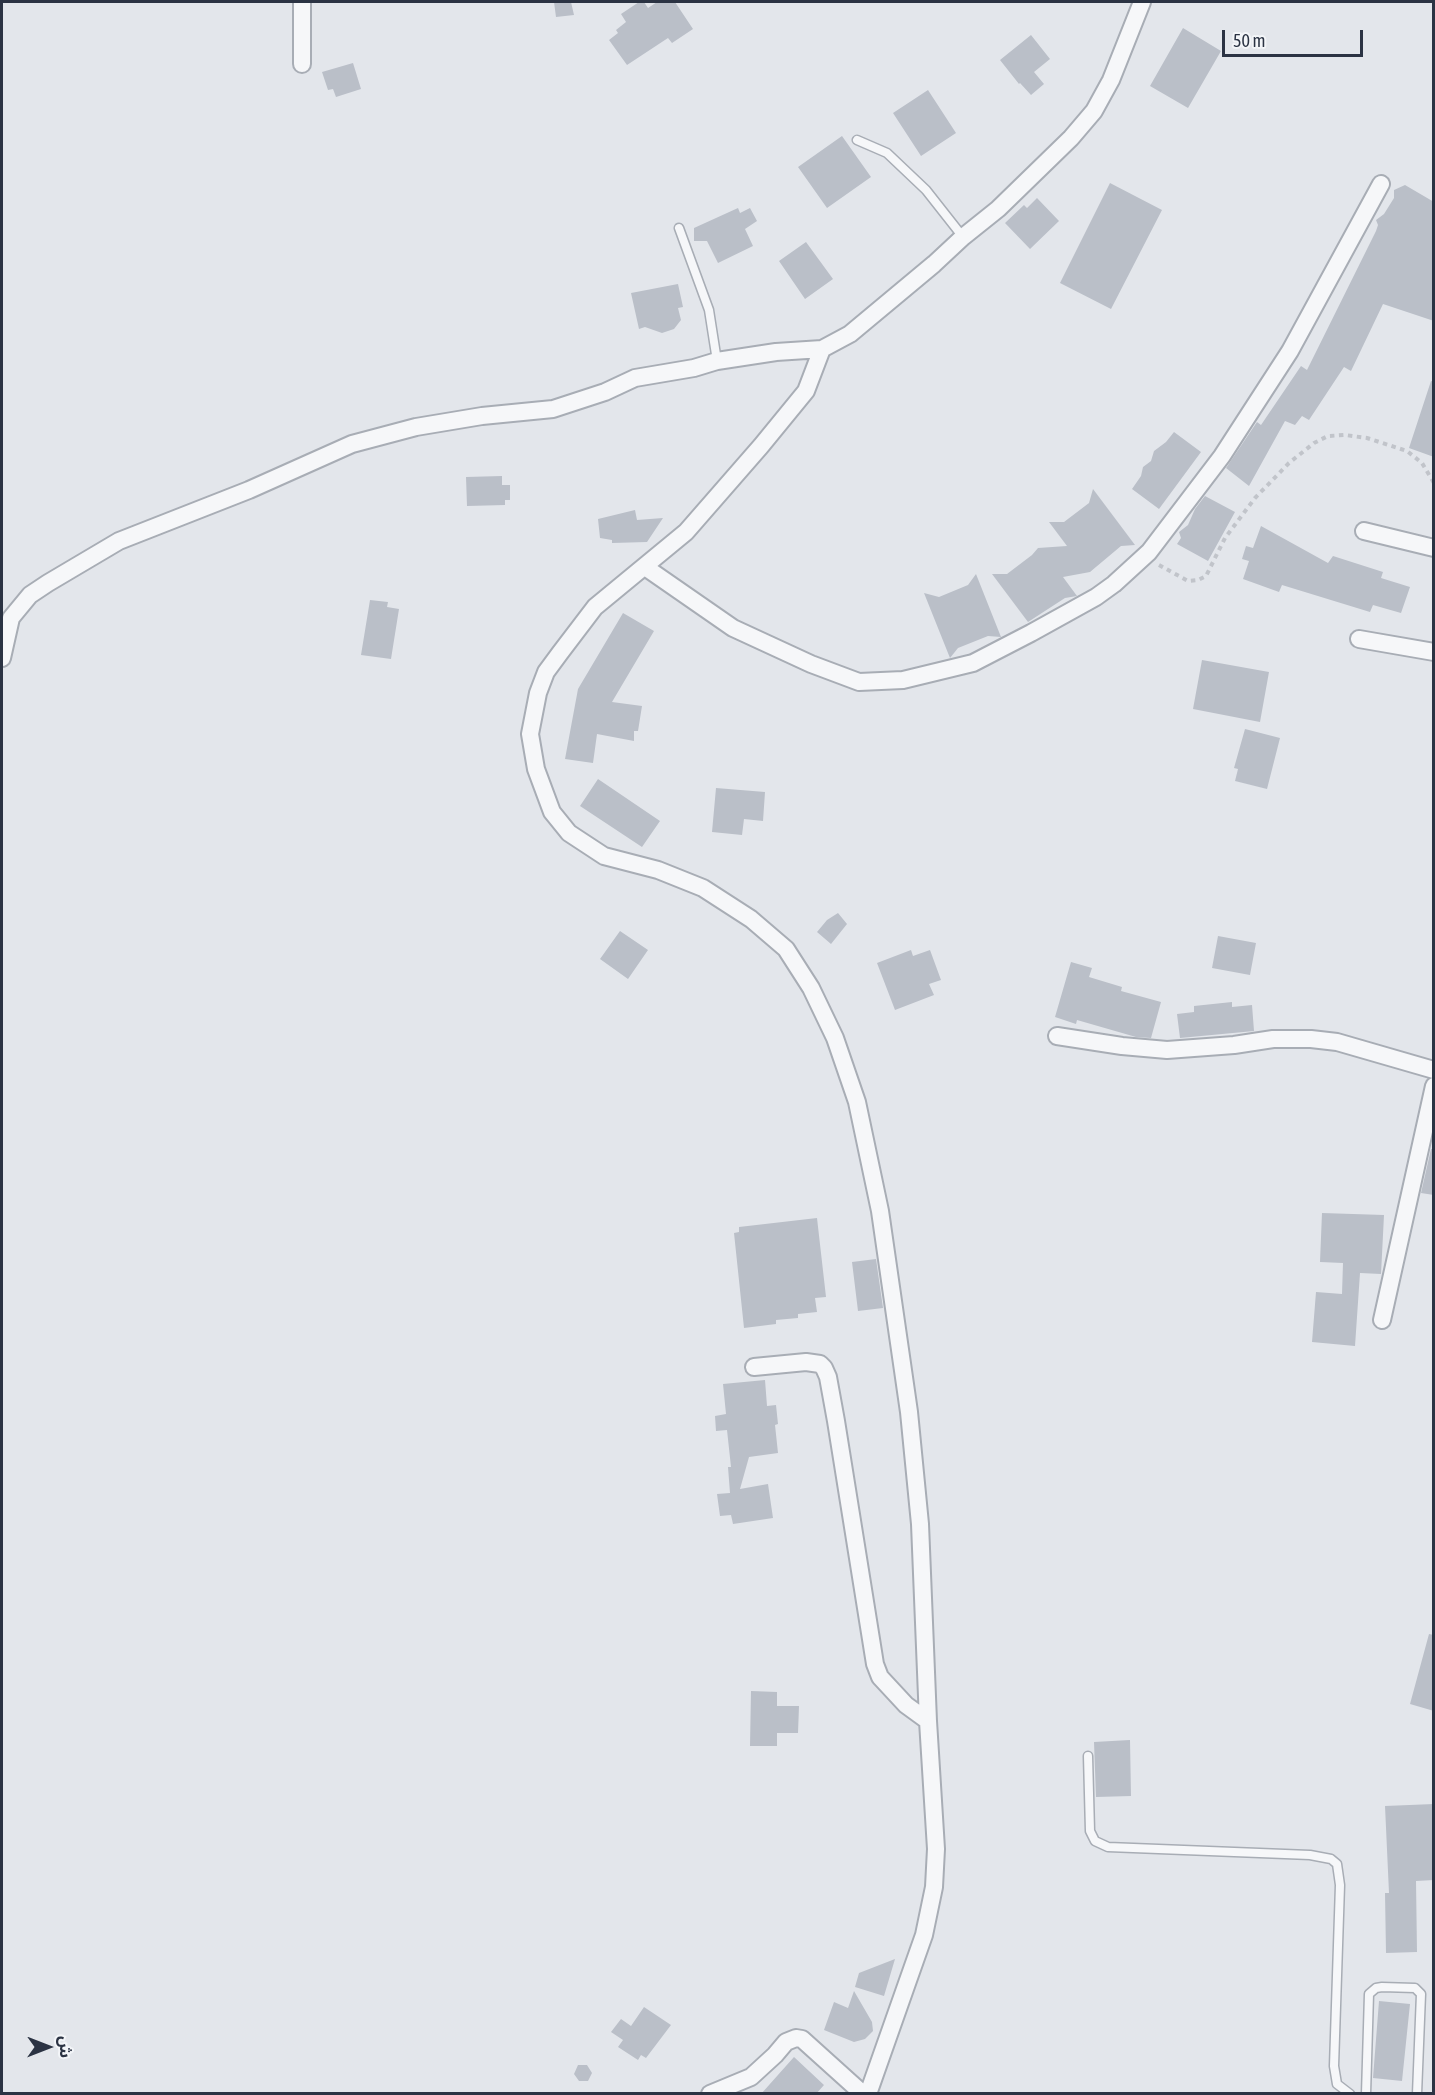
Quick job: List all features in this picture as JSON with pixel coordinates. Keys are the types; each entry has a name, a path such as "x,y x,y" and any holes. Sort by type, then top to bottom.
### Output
{"street":[{"path":"302,2 302,64"},
{"path":"2,658 11,618 30,595 48,583 119,541 249,490 352,444 416,427 482,416 553,409 605,392 635,378 776,352 822,349 850,334 998,209 1071,138 1094,111 1111,80 1142,2"},
{"path":"645,567 734,628 811,664 860,682 903,680 974,663 1096,597 1149,552 1222,456 1290,351 1381,184"},
{"path":"822,349 806,391 686,532 595,607 546,672 538,693 530,734 536,769 552,812 569,833 604,856 658,870 703,888 751,920 786,949 811,988 835,1038 857,1102 880,1212 909,1412 920,1524 928,1721 936,1824 934,1887 924,1935 868,2094"},
{"path":"1364,531 1434,548"},
{"path":"1359,639 1434,652"},
{"path":"1057,1036 1122,1047 1167,1050 1223,1046 1273,1039 1311,1039 1337,1042 1434,1070"},
{"path":"1382,1320 1434,1086"},
{"path":"754,1367 806,1362 820,1364 824,1368 828,1377 874,1664 880,1677 906,1705 928,1721"},
{"path":"710,2094 751,2077 786,2042 796,2038 802,2039 862,2094"}],"lane":[{"path":"857,140 887,153 926,190 963,237"},
{"path":"679,228 709,310 717,362"},
{"path":"1088,1756 1090,1831 1095,1841 1108,1847 1310,1855 1331,1859 1337,1864 1340,1885 1334,2077 1337,2084 1350,2094"},
{"path":"1366,2094 1369,1994 1376,1988 1382,1987 1416,1988 1421,1994 1417,2094"}],"path":[{"path":"1149,552 1157,565 1183,579 1193,582 1206,576 1225,538 1255,498 1289,463 1314,443 1328,436 1345,435 1367,438 1407,451 1422,463 1434,483"}],"building":[{"path":"554,2 571,2 574,15 556,17"},
{"path":"639,2 644,2 648,8 657,2 675,2 693,29 672,43 668,38 627,65 609,40 626,22 621,14"},
{"path":"1183,28 1221,51 1188,108 1150,86"},
{"path":"1031,35 1050,59 1034,72 1044,84 1031,95 1000,60"},
{"path":"353,63 361,89 336,97 333,89 328,90 322,72"},
{"path":"928,90 956,133 921,156 893,113"},
{"path":"842,136 871,177 827,208 798,167"},
{"path":"1110,183 1162,210 1111,309 1060,283"},
{"path":"1405,185 1434,202 1434,321 1383,304 1351,371 1344,367 1309,420 1302,416 1295,425 1285,421 1249,486 1226,468 1257,422 1261,425 1301,366 1307,370 1376,231 1378,225 1376,220 1384,214 1394,198 1394,190"},
{"path":"1037,198 1059,221 1030,249 1005,223 1024,205 1027,208"},
{"path":"738,208 740,213 750,208 757,221 745,229 753,246 718,263 707,241 694,241 694,228"},
{"path":"806,242 833,279 805,299 779,261"},
{"path":"678,284 683,307 678,308 681,320 674,329 662,333 645,327 639,329 631,293"},
{"path":"1431,381 1434,382 1434,457 1409,448"},
{"path":"1174,432 1201,452 1159,509 1132,489 1141,476 1143,467 1151,461 1154,451"},
{"path":"502,476 502,485 510,485 510,500 505,500 505,505 467,506 466,477"},
{"path":"1093,489 1135,545 1121,546 1090,572 1063,577 1077,596 1065,598 1028,622 992,574 1007,574 1038,548 1067,546 1049,522 1064,522 1089,503"},
{"path":"1205,496 1235,512 1208,561 1177,544 1181,538 1179,532 1188,525 1195,509"},
{"path":"635,510 637,520 663,518 647,542 612,543 612,540 600,538 598,519"},
{"path":"1261,526 1328,563 1333,556 1383,572 1381,578 1410,587 1401,613 1373,605 1370,612 1282,585 1279,592 1243,579 1249,561 1242,559 1246,546 1253,548"},
{"path":"976,574 1001,637 988,636 958,648 950,658 924,593 939,597 968,585"},
{"path":"370,600 388,602 387,607 399,609 391,659 361,655"},
{"path":"623,613 654,631 612,702 642,706 638,731 634,731 634,741 597,734 593,763 565,759 578,689"},
{"path":"1202,660 1269,672 1260,722 1193,709"},
{"path":"1245,729 1280,738 1267,789 1235,781 1238,769 1234,768"},
{"path":"598,779 660,821 642,847 580,806"},
{"path":"716,788 765,792 763,821 744,819 742,835 712,832"},
{"path":"838,913 847,924 831,944 817,932 827,920"},
{"path":"620,931 648,950 628,979 600,959"},
{"path":"1218,936 1256,943 1250,975 1212,968"},
{"path":"911,950 913,956 930,950 941,980 929,984 934,995 895,1010 877,963"},
{"path":"1071,962 1092,968 1089,977 1122,987 1121,991 1161,1002 1151,1038 1136,1037 1077,1020 1076,1024 1055,1017"},
{"path":"1232,1002 1232,1007 1252,1005 1254,1031 1180,1038 1177,1014 1194,1012 1194,1006"},
{"path":"1431,1149 1434,1149 1434,1195 1421,1193"},
{"path":"1322,1213 1384,1215 1381,1274 1360,1273 1355,1346 1312,1342 1316,1292 1342,1294 1343,1263 1320,1262"},
{"path":"817,1218 826,1297 815,1298 817,1312 798,1314 798,1318 776,1320 776,1324 744,1328 734,1233 739,1232 739,1227"},
{"path":"876,1259 883,1308 858,1311 852,1262"},
{"path":"765,1380 767,1406 776,1405 778,1424 775,1425 778,1453 749,1457 740,1489 768,1484 773,1518 733,1524 731,1515 720,1516 717,1494 730,1493 728,1467 731,1467 727,1430 716,1431 715,1416 726,1414 723,1384"},
{"path":"1429,1634 1434,1635 1434,1711 1410,1704"},
{"path":"751,1691 777,1692 777,1706 799,1706 798,1733 777,1733 777,1746 750,1746"},
{"path":"1130,1740 1131,1796 1096,1797 1094,1742"},
{"path":"1434,1804 1434,1880 1416,1881 1417,1952 1386,1953 1385,1893 1389,1893 1385,1806"},
{"path":"895,1959 884,1996 855,1987 859,1973"},
{"path":"854,1991 872,2022 873,2031 865,2039 854,2042 824,2030 834,2002 848,2008"},
{"path":"1379,2001 1410,2004 1402,2081 1373,2078"},
{"path":"644,2007 671,2025 646,2058 641,2055 638,2060 618,2047 623,2040 611,2032 621,2019 631,2026"},
{"path":"794,2057 824,2085 816,2094 761,2094"},
{"path":"578,2065 587,2065 592,2073 588,2081 579,2081 574,2074"}]}
